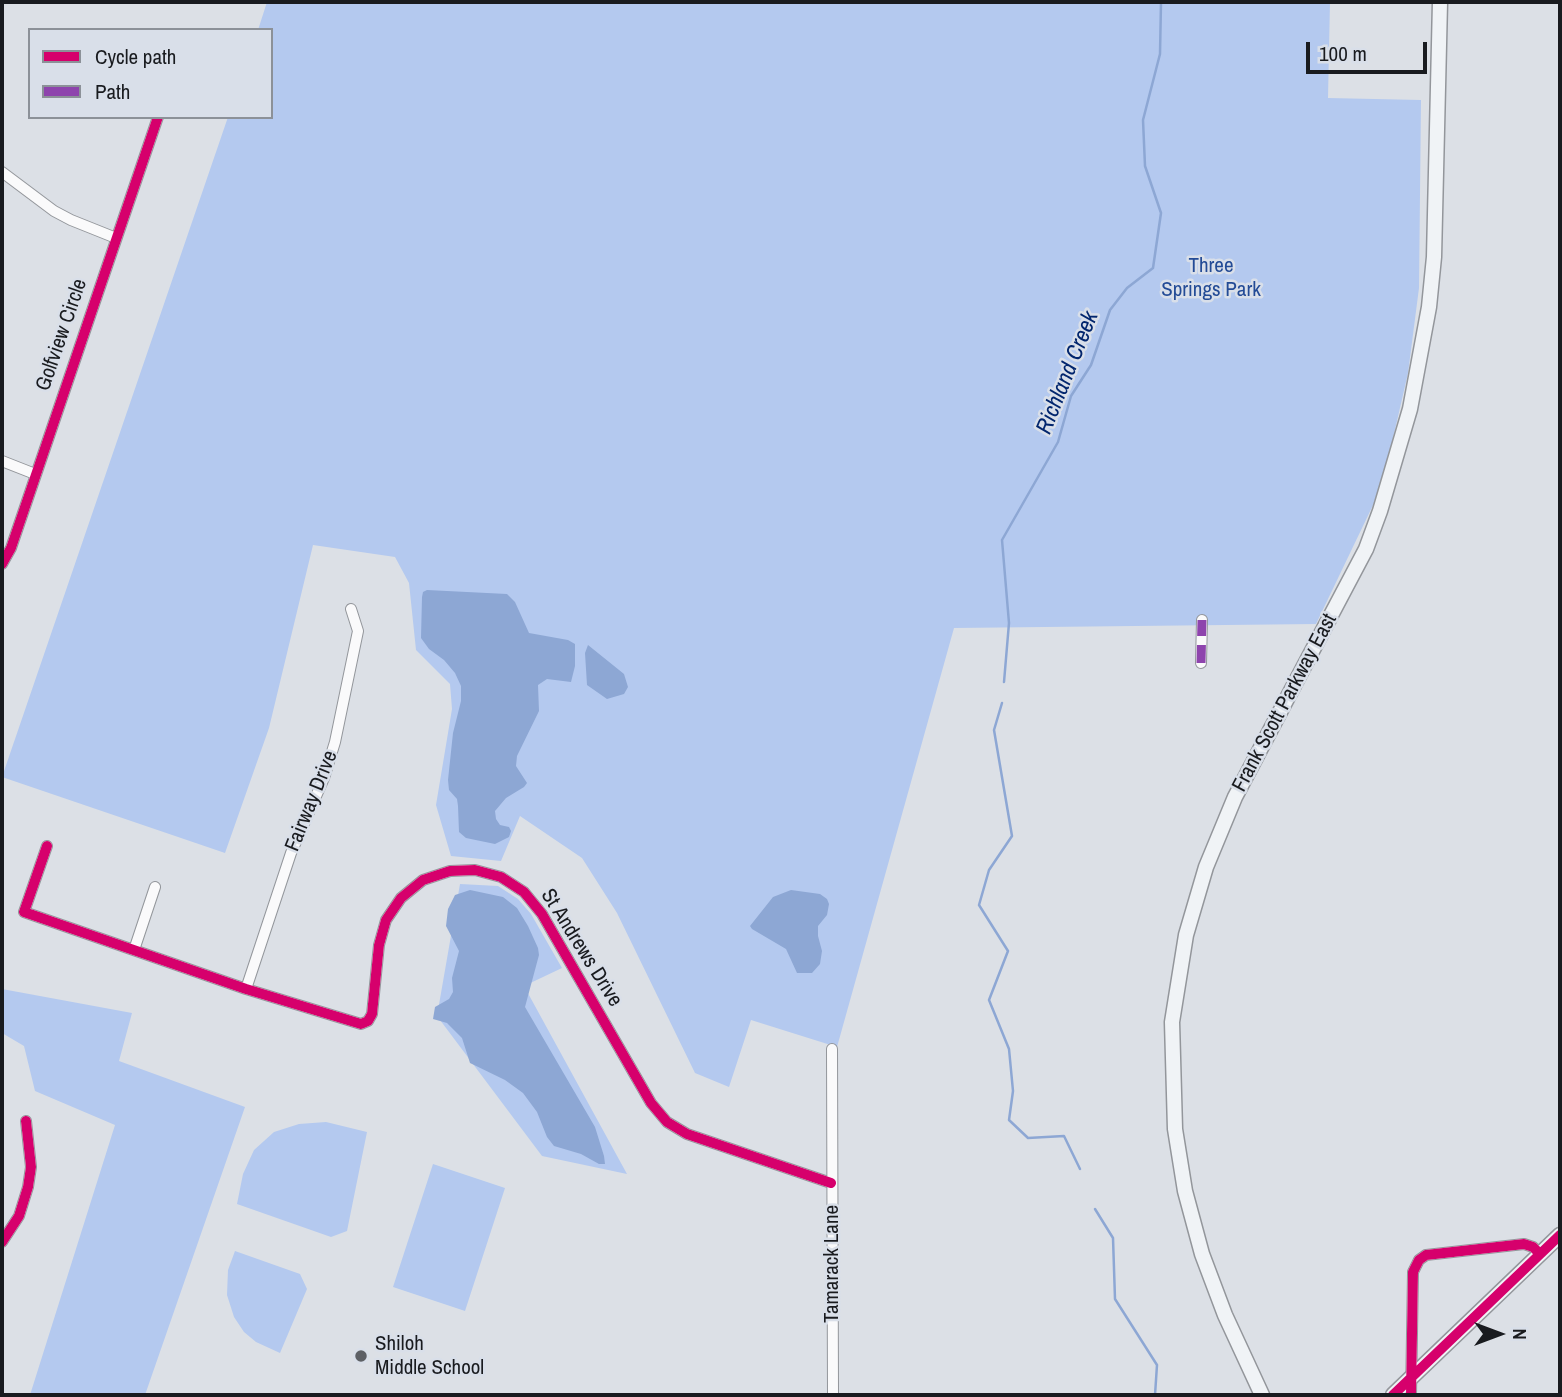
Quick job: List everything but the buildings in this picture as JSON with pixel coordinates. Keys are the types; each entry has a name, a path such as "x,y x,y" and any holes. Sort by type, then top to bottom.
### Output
{"main road":[{"name":"Frank Scott Parkway East","path":"1262,1395 1225,1315 1202,1254 1185,1191 1175,1129 1172,1022 1186,935 1206,867 1235,797 1366,550 1410,409 1429,307 1434,257 1440,2"},
{"path":"1393,1395 1560,1235"}],"street":[{"name":"Golfview Circle","path":"2,564 11,548 157,119"},
{"path":"2,172 54,211 116,238"},
{"path":"2,461 35,474"},
{"name":"Fairway Drive","path":"246,989 291,853 324,778 335,742 358,631 351,609"},
{"path":"1201,663 1202,620"},
{"name":"St Andrews Drive","path":"47,846 24,912 246,989 361,1024 368,1021 372,1014 379,945 386,920 401,898 423,880 450,871 475,870 501,877 524,892 542,914 651,1104 667,1122 687,1134 831,1183"},
{"path":"134,950 155,887"},
{"name":"Tamarack Lane","path":"832,1049 833,1395"},
{"path":"2,1242 19,1216 28,1188 31,1167 26,1121"},
{"path":"1411,1395 1413,1272 1419,1261 1426,1255 1524,1244 1533,1247 1540,1254"}],"green space":[{"name":"Three Springs Park","path":"267,2 1330,2 1328,98 1421,100 1419,288 1408,373 1391,447 1374,503 1316,624 954,628 837,1047 751,1020 729,1087 695,1073 617,913 582,858 520,816 501,861 451,856 436,805 452,709 450,684 416,650 409,583 395,557 313,545 269,728 225,853 2,777 227,119 273,119 273,28 259,28"},
{"path":"460,884 498,886 518,899 531,914 562,968 524,986 627,1174 542,1156 437,1016"},
{"path":"2,989 132,1013 119,1061 245,1107 145,1395 30,1395 115,1125 35,1091 24,1046 2,1033"},
{"path":"326,1122 367,1132 347,1231 331,1237 237,1204 243,1174 254,1150 274,1132 299,1124"},
{"path":"433,1164 505,1188 465,1311 393,1287"},
{"path":"235,1251 300,1274 307,1289 280,1353 256,1342 244,1332 234,1317 227,1295 228,1270"}],"shaded area":[{"path":"427,590 507,594 515,602 529,633 568,640 575,644 575,666 571,682 547,679 538,685 539,711 517,756 516,766 527,783 506,798 495,811 500,825 509,827 511,831 509,837 495,844 466,838 459,832 457,799 449,790 448,780 461,686 455,673 421,638 422,597"},
{"path":"588,645 624,674 628,687 624,694 607,699 587,685 585,653"},
{"path":"470,890 503,897 517,908 528,926 539,955 525,1007 595,1127 605,1164 554,1146 547,1137 537,1112 523,1093 505,1080 470,1063 462,1038 447,1023 433,1019 435,1007 449,999 453,992 452,978 459,951 446,926 448,909 455,895"},
{"path":"791,890 820,894 829,904 827,915 818,926 822,951 820,964 812,973 797,973 786,949 750,926 773,897"}],"waterway":[{"name":"Richland Creek","path":"1004,682 1009,623 1002,540 1058,442 1071,396 1091,365 1110,310 1127,288 1153,268 1161,213 1145,166 1143,120 1160,54 1161,2"},
{"name":"Richland Creek","path":"1002,703 994,730 1012,836 989,870 979,905 1008,951 989,1000 1009,1049 1013,1091 1009,1120 1028,1138 1064,1136 1080,1169"},
{"name":"Richland Creek","path":"1095,1209 1113,1238 1115,1299 1157,1365 1155,1395"}],"marked path":[{"path":"1201,663 1202,620"}],"cycle path":[{"path":"2,564 11,548 157,119"},
{"path":"47,846 24,912 246,989 361,1024 368,1021 372,1014 379,945 386,920 401,898 423,880 450,871 475,870 501,877 524,892 542,914 651,1103 667,1122 687,1134 831,1183"},
{"path":"2,1242 19,1216 28,1187 31,1167 26,1121"},
{"path":"1393,1395 1560,1235"},
{"path":"1411,1395 1413,1272 1419,1260 1426,1255 1524,1244 1533,1247 1540,1254"}],"place":[{"name":"Shiloh Middle School","path":"361,1356"}]}
